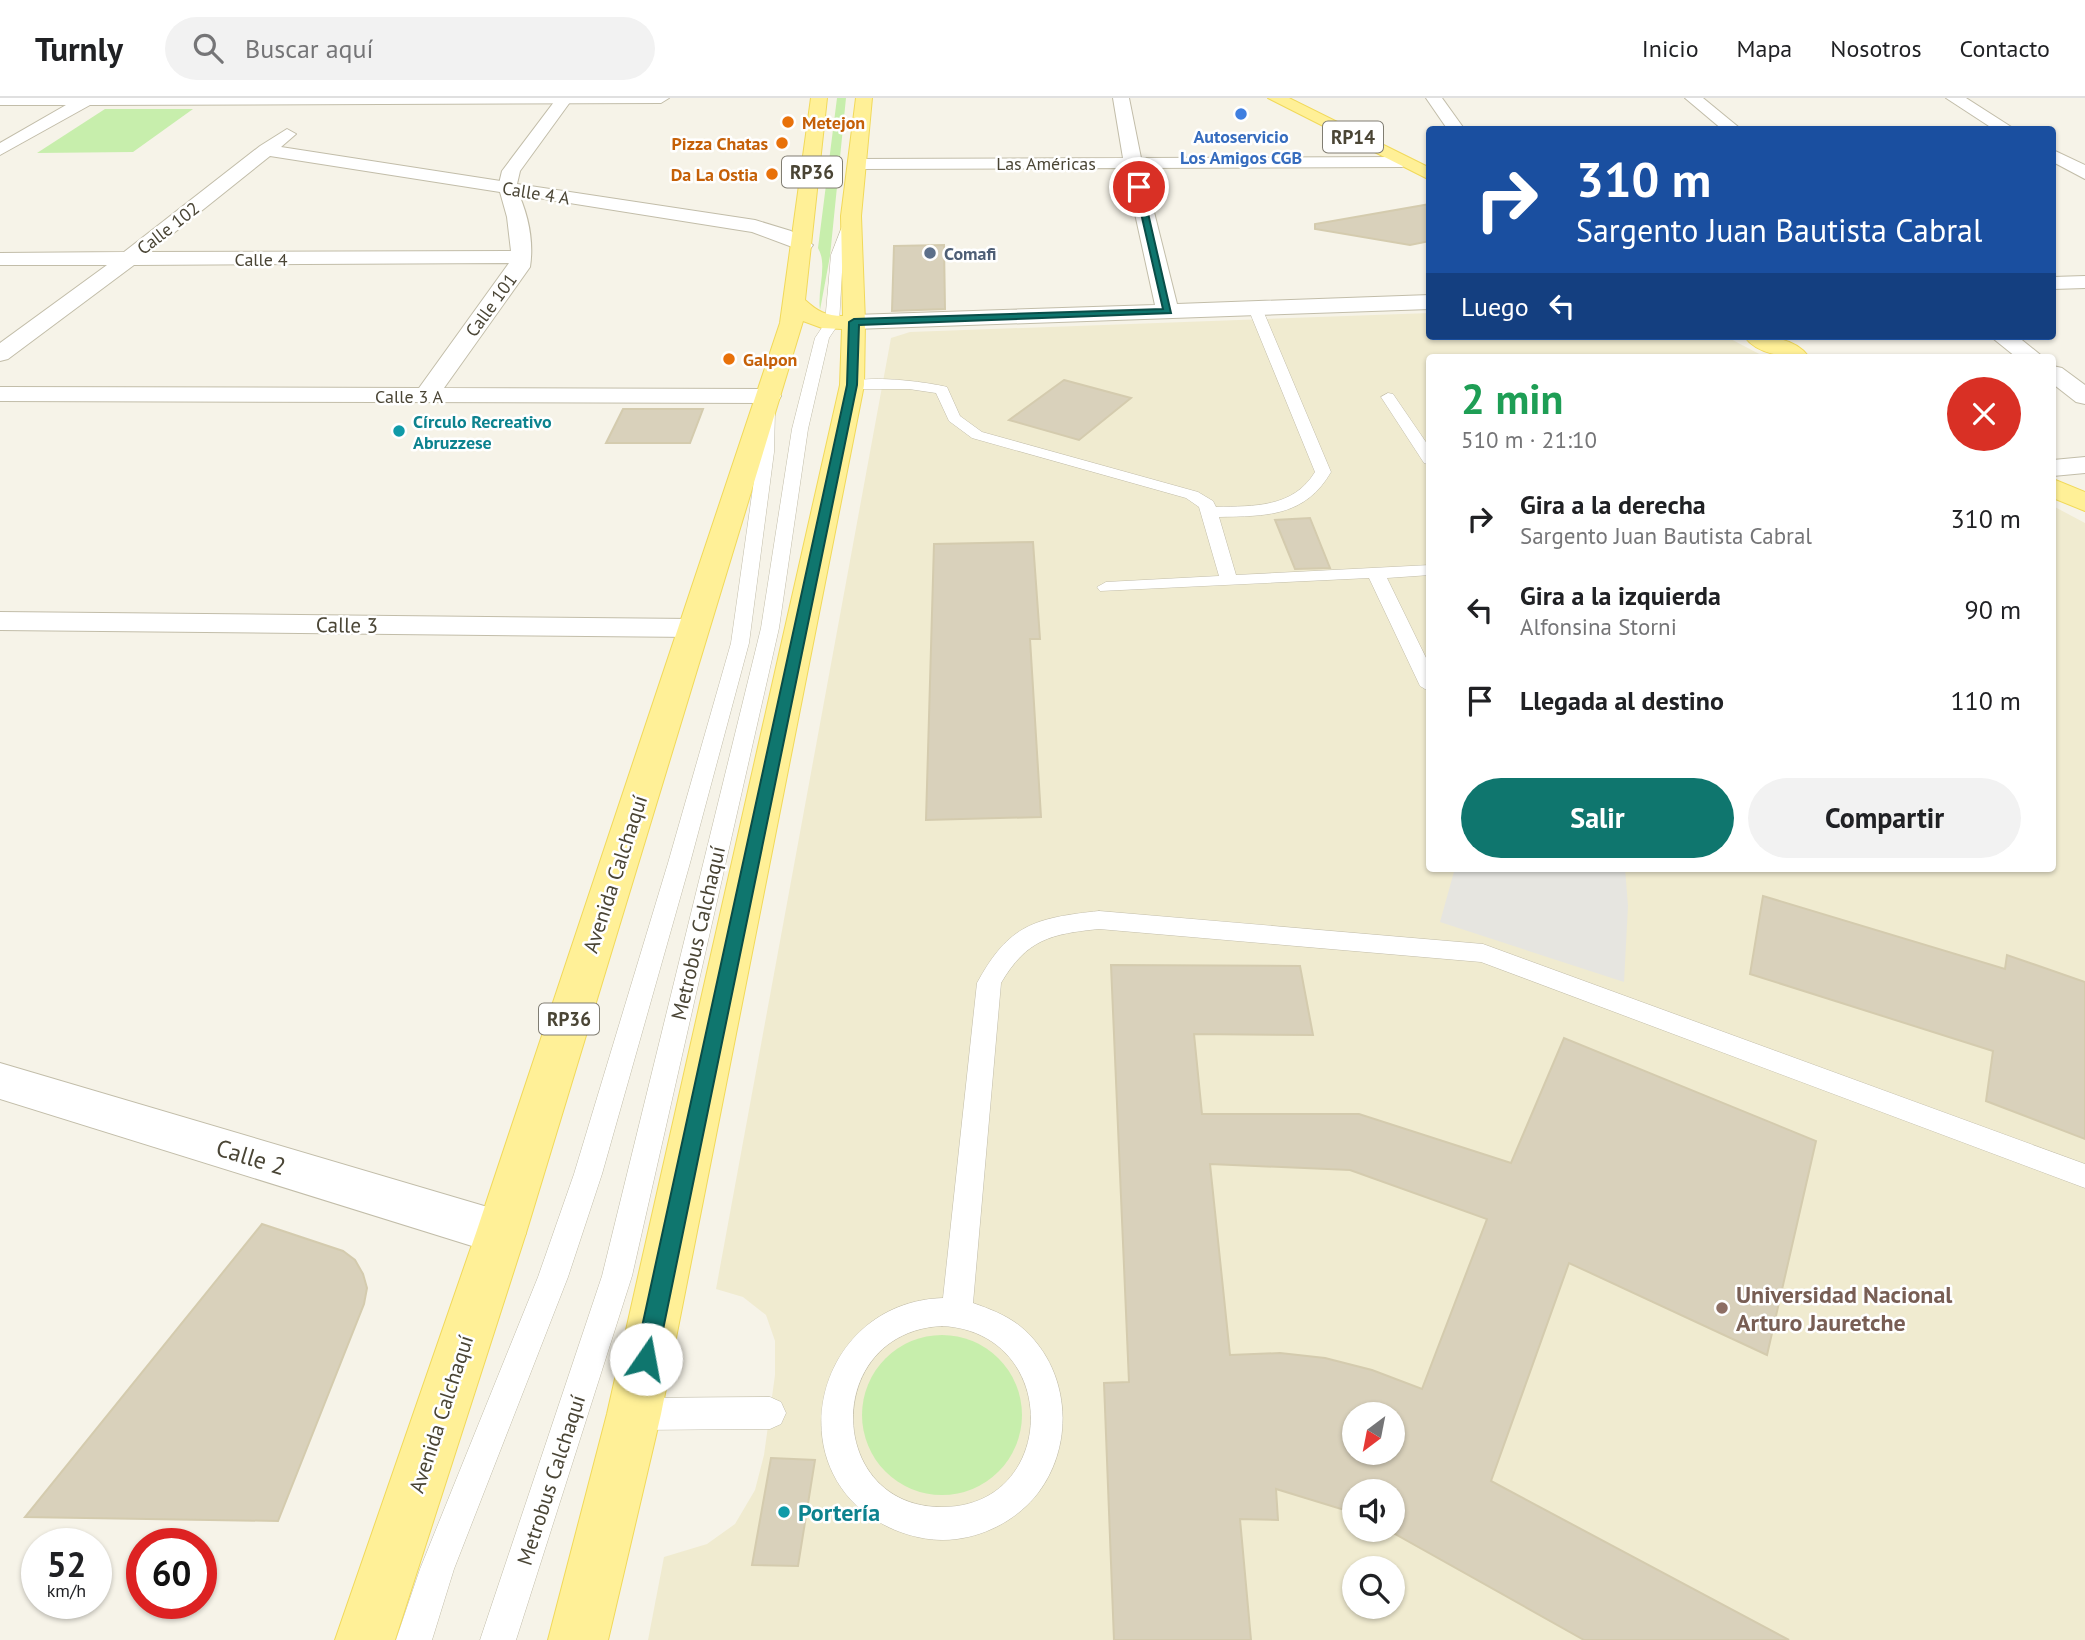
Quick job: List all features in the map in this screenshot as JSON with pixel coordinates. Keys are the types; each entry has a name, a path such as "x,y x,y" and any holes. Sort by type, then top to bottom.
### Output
{"main road":[{"name":"Avenida Calchaquí","path":"365,1640 501,1233 769,396 795,303 819,98"},
{"name":"RP36","path":"578,1640 634,1413 852,385 843,323 864,98"},
{"name":"RP14","path":"1276,98 1426,173"},
{"path":"795,303 809,317 843,323"},
{"path":"1764,340 1791,354"},
{"path":"2056,488 2085,503"}],"street":[{"path":"507,188 512,171 565,98"},
{"path":"0,100 661,98"},
{"path":"1121,98 1133,163 1168,311"},
{"path":"1434,98 1454,126"},
{"path":"1693,98 1729,126"},
{"path":"1954,98 2001,126"},
{"path":"0,150 88,99"},
{"name":"Calle 102","path":"0,354 127,260 332,99"},
{"name":"Calle 4 A","path":"266,150 755,226 784,235 803,245"},
{"path":"2056,156 2081,169"},
{"name":"Las Américas","path":"858,164 1402,162"},
{"path":"2056,167 2081,169"},
{"name":"Calle 101","path":"426,396 519,267 522,257 515,204 507,188"},
{"name":"Calle 4","path":"0,259 522,257"},
{"path":"2056,283 2085,282"},
{"path":"843,323 1426,302"},
{"path":"2008,340 2027,354"},
{"path":"2056,375 2085,397"},
{"name":"Calle 3 A","path":"0,394 769,396"},
{"name":"Calle 3 A","path":"0,402 50,396"},
{"path":"2056,468 2085,465"},
{"name":"Calle 3","path":"0,621 693,628"},
{"name":"Calle 2","path":"0,1081 501,1233"}],"lane":[{"path":"1209,512 1258,511 1290,504 1317,487 1323,472 1255,308"},
{"name":"Metrobus Calchaquí","path":"498,1640 617,1276 770,628 800,429 822,338 843,323"},
{"path":"852,385 911,383 942,390 953,419 959,427 978,435 1192,495 1207,505 1228,580"},
{"name":"Metrobus Calchaquí","path":"414,1640 437,1569 557,1264 588,1174 680,863 740,643 766,452 769,396"},
{"path":"1388,397 1426,454"},
{"path":"1106,587 1426,570"},
{"path":"1375,572 1426,678"},
{"path":"957,1313 989,984 1003,957 1012,949 1031,934 1061,924 1099,920 1483,953 2085,1176"},
{"path":"957,1313 989,1321 1017,1339 1037,1364 1049,1396 1049,1430 1037,1464 1014,1493 983,1514 947,1523 909,1520 877,1504 852,1480 837,1448 835,1413 844,1380 864,1350 891,1328 923,1316 957,1313"},
{"path":"634,1413 770,1413"}],"shaded area":[{"name":"Universidad Nacional Arturo Jauretche","path":"1426,313 1426,340 1733,340 1759,354 1426,354 1426,872 2056,872 2056,508 2085,523 2085,1640 648,1640 664,1557 707,1544 735,1524 755,1490 764,1455 775,1375 775,1341 766,1315 743,1297 716,1289 891,338 910,332"},
{"path":"1454,872 1625,872 1628,906 1624,982 1440,922"}],"green space":[{"path":"837,98 846,98 830,256 820,310 822,262 818,248"},
{"path":"105,109 193,109 133,152 37,153"},
{"path":"942,1335 973,1341 998,1359 1016,1384 1022,1415 1016,1446 998,1471 973,1489 942,1495 911,1489 886,1471 868,1446 862,1415 868,1384 886,1359 911,1341"}],"building":[{"path":"1426,205 1426,242 1410,245 1315,229 1315,224"},
{"path":"944,245 945,309 892,311 894,246"},
{"path":"1064,380 1131,398 1079,440 1009,420"},
{"path":"623,409 703,409 690,443 606,443"},
{"path":"1310,518 1330,568 1295,569 1275,520"},
{"path":"1033,542 1040,639 1030,639 1041,817 926,820 934,544"},
{"path":"1763,896 2005,969 2007,955 2085,982 2085,1139 1986,1101 1993,1051 1750,974"},
{"name":"Universidad Nacional Arturo Jauretche","path":"1111,965 1300,966 1313,1035 1194,1034 1202,1114 1359,1114 1511,1163 1564,1038 1816,1141 1767,1355 1569,1263 1491,1481 1789,1640 1584,1640 1405,1540 1405,1479 1342,1479 1342,1509 1276,1489 1278,1520 1240,1519 1251,1640 1114,1640 1104,1383 1129,1382","holes":["1210,1164 1350,1170 1487,1219 1422,1389 1372,1370 1325,1358 1280,1353 1230,1355"]},
{"path":"262,1224 343,1251 355,1260 367,1288 364,1304 278,1521 25,1517"},
{"name":"Portería","path":"771,1458 815,1460 798,1566 752,1565"}],"place":[{"name":"Autoservicio Los Amigos CGB","path":"1241,114"},
{"name":"Metejon","path":"788,122"},
{"name":"Pizza Chatas","path":"782,143"},
{"name":"Da La Ostia","path":"772,174"},
{"name":"Comafi","path":"930,253"},
{"name":"Galpon","path":"729,359"},
{"name":"Círculo Recreativo Abruzzese","path":"399,431"},
{"name":"Universidad Nacional Arturo Jauretche","path":"1722,1308"},
{"name":"Portería","path":"784,1512"}],"route":[{"path":"646,1359 852,385 854,322 1168,311 1139,187"}]}
